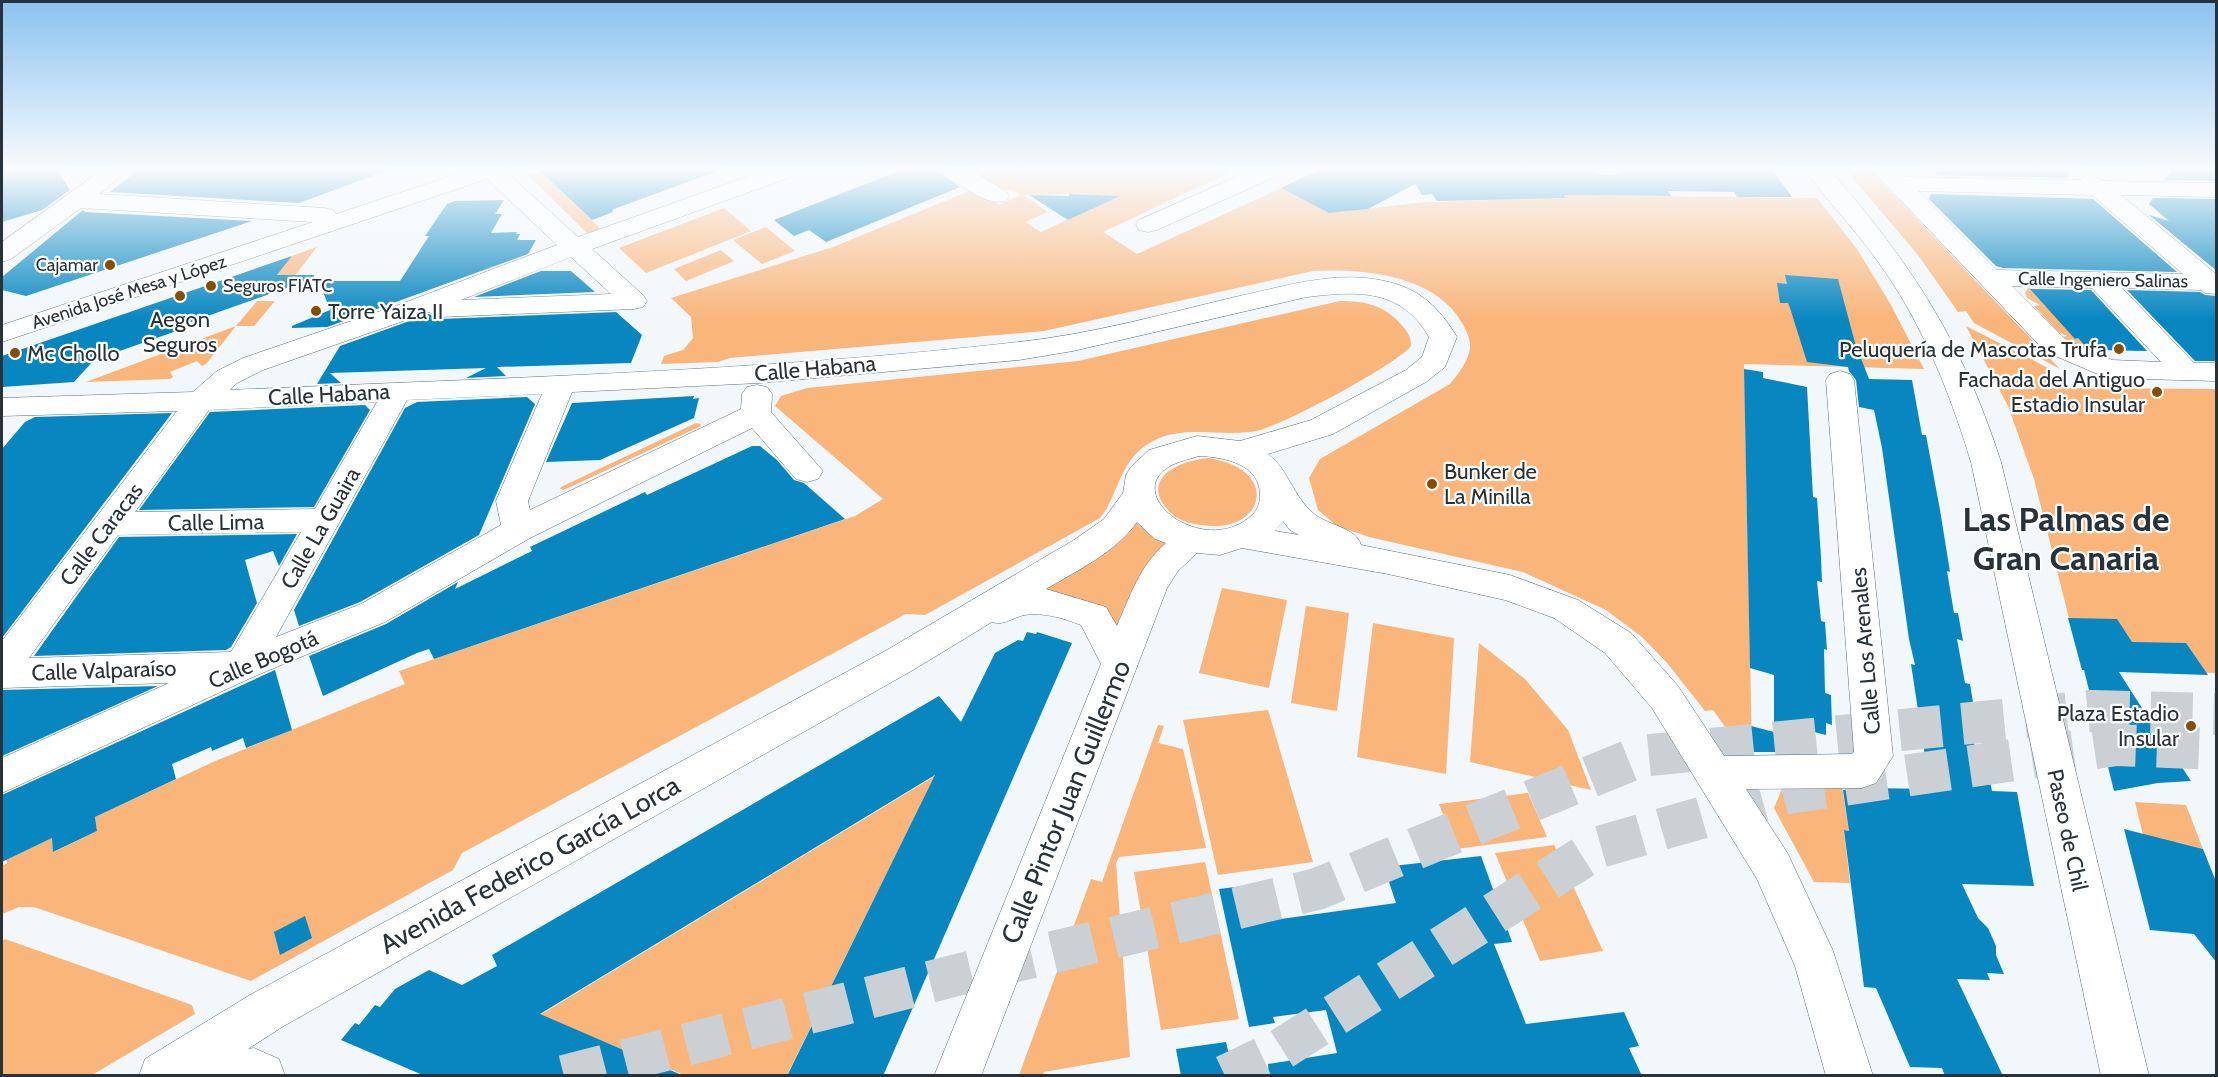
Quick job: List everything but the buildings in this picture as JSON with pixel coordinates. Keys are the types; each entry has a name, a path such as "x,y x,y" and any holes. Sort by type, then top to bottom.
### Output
{"street":[{"path":"2,228 28,219"},
{"path":"2,254 49,219"},
{"name":"Avenida José Mesa y López","path":"2,321 311,219"},
{"name":"Avenida José Mesa y López","path":"2,334 345,219"},
{"path":"411,310 634,301 544,219"},
{"path":"411,310 651,219"},
{"path":"1148,225 1161,219"},
{"name":"Paseo de Chil","path":"1857,219 1894,264 1911,291 1936,334 1972,413 1986,462 2125,1076"},
{"path":"1932,219 2056,346 2107,369 2217,372"},
{"path":"2136,219 2214,284"},
{"name":"Calle Ingeniero Salinas","path":"1989,278 2099,279 2214,284"},
{"path":"2099,279 2186,371"},
{"name":"Calle Habana","path":"12,407 200,401 759,374 1018,351 1072,343 1307,289 1342,285 1378,288 1404,295 1430,313 1443,337 1435,361 1416,376 1322,427 1282,441 1238,452"},
{"name":"Calle Caracas","path":"2,667 200,401 227,377 252,364 411,310"},
{"path":"291,351 272,371 270,378 280,384 312,394"},
{"path":"759,374 756,414 807,471"},
{"name":"Calle Los Arenales","path":"1715,773 1862,771 1874,756 1840,380"},
{"path":"518,530 512,501 561,383"},
{"name":"Calle La Guaira","path":"242,666 398,390"},
{"path":"2,432 12,407"},
{"name":"Calle Bogotá","path":"2,776 242,666 374,613 518,530 756,414"},
{"name":"Calle Habana","path":"1277,490 1300,447 1322,427"},
{"path":"1277,490 1275,512 1263,526 1243,537 1227,541 1191,540 1171,534 1155,524 1143,510 1138,496 1139,481 1147,468 1160,457 1177,449 1197,446 1218,447 1238,452 1262,466 1302,522 1388,562"},
{"name":"Avenida Federico García Lorca","path":"162,1076 266,1011 900,660 1086,549 1116,527 1138,496"},
{"name":"Calle Lima","path":"109,524 323,520"},
{"path":"1243,537 1388,562 1510,588 1566,609 1618,643 1665,697 1773,867 1817,966 1850,1076"},
{"name":"Calle Pintor Juan Guillermo","path":"957,1076 1151,585 1166,562 1191,540"},
{"name":"Avenida Federico García Lorca","path":"900,660 1016,603 1054,601 1094,616 1120,664"},
{"name":"Calle Valparaíso","path":"2,673 242,666"},
{"path":"195,1076 254,1072 262,1076"}],"shaded area":[{"path":"573,219 591,219 605,233 592,238"},
{"path":"694,219 737,219 751,231 646,273 619,248"},
{"path":"900,219 1031,219 1025,222 1041,232 1068,219 1130,219 1103,232 1137,254 1213,219 1834,219 1857,249 1891,305 1924,369 1744,364 1752,752 1727,741 1717,730 1726,728 1713,710 1705,711 1668,664 1642,637 1606,610 1523,572 1369,537 1337,526 1318,510 1309,478 1320,459 1450,384 1462,368 1470,348 1467,332 1450,307 1435,294 1396,278 1375,273 1313,271 1044,331 730,358 718,362 661,364 664,356 683,350 693,338 691,317 671,298 833,247"},
{"path":"1888,219 1917,219 2060,369 1974,323 1966,311 1958,312 1918,255"},
{"path":"766,227 795,251 762,264 733,240"},
{"path":"317,247 287,286 259,298 292,256"},
{"path":"721,250 734,261 686,281 674,269"},
{"path":"2028,288 2034,289 2075,339 2078,338 2094,356 2085,356 2061,337 2067,336 2058,332 2034,306 2040,305 2027,298 2025,293"},
{"path":"257,301 275,301 254,326 236,326"},
{"path":"1340,301 1364,303 1378,307 1392,315 1405,329 1411,346 1384,367 1362,380 1270,427 1242,433 1199,432 1171,435 1145,446 1136,453 1124,471 1100,518 925,615 906,614 462,853 453,870 251,981 34,907 19,907 2,914 2,866 7,863 6,860 52,838 54,852 97,831 95,817 213,762 405,684 399,671 855,516 883,499 775,406 781,396 807,388 1078,361"},
{"path":"236,326 206,364 202,366 197,361 170,372 173,377 170,379 86,382"},
{"path":"1966,326 2052,370 2051,373 2065,388 2216,389 2216,673 2082,670 2034,479 2008,406"},
{"path":"696,423 701,426 564,490 560,489 561,487"},
{"path":"1208,458 1232,464 1247,475 1255,487 1256,499 1251,511 1240,520 1223,525 1190,523 1172,514 1162,502 1158,492 1165,475 1184,463"},
{"path":"1136,522 1146,531 1167,543 1120,630 1017,594"},
{"path":"1222,588 1287,600 1269,688 1199,673"},
{"path":"1306,606 1349,613 1337,711 1291,703"},
{"path":"1373,623 1454,638 1446,774 1357,757"},
{"path":"1479,643 1525,679 1568,730 1591,790 1470,762"},
{"path":"1268,710 1313,862 1218,875 1183,720"},
{"path":"1158,725 1164,726 1158,743 1183,749 1206,848 1119,857 1116,863 1130,1057 1044,1072 1043,1075 1019,1075 1091,879 1102,882"},
{"path":"935,776 787,1075 684,1075 540,1015"},
{"path":"1787,787 1842,787 1849,831 1844,830 1850,883 1814,882 1774,808 1781,791"},
{"path":"1528,793 1547,837 1456,849 1439,804"},
{"path":"2135,802 2186,805 2203,849 2180,843 2144,839"},
{"path":"1554,845 1603,951 1540,961 1495,853"},
{"path":"1205,862 1239,1019 1161,1030 1134,872"},
{"path":"5,939 192,1005 195,1014 92,1075 2,1075 2,941"}],"tunnel":[{"path":"564,1076 953,976 1317,889 1641,756 2092,711 2216,714"},
{"path":"1225,1076 1280,1050 1599,847 1788,793 2116,745 2216,749"}],"place":[{"name":"Cajamar","path":"110,265"},
{"name":"Seguros FIATC","path":"211,286"},
{"name":"Aegon Seguros","path":"180,296"},
{"name":"Torre Yaiza II","path":"316,311"},
{"name":"Peluquería de Mascotas Trufa","path":"2119,349"},
{"name":"Mc Chollo","path":"15,353"},
{"name":"Fachada del Antiguo Estadio Insular","path":"2157,392"},
{"name":"Bunker de La Minilla","path":"1432,484"},
{"name":"Plaza Estadio Insular","path":"2191,726"}],"district":[{"name":"Las Palmas de Gran Canaria","path":"2066,538"}]}
